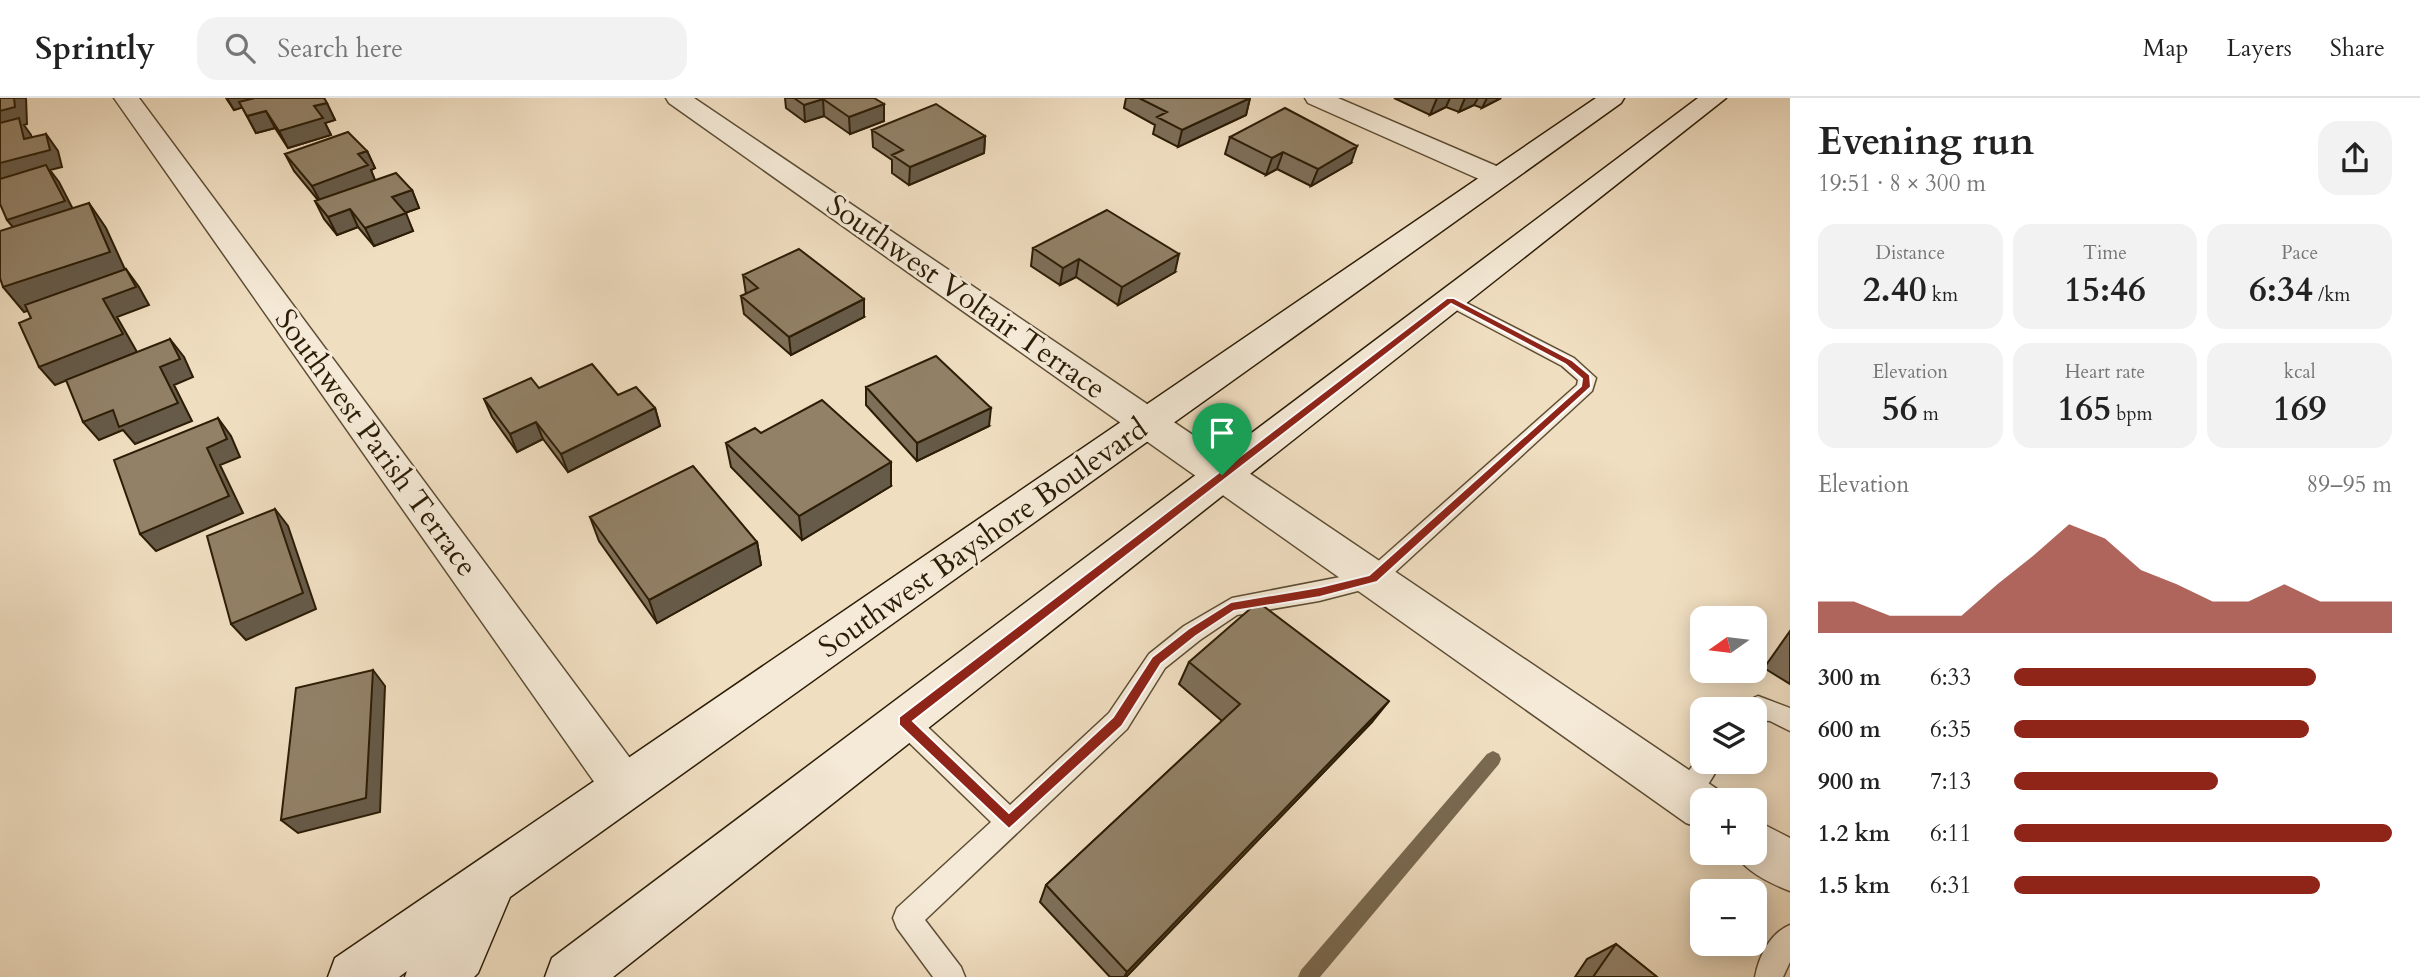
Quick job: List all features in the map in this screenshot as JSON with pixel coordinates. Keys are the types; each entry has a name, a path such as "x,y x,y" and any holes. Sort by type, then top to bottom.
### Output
{"main road":[{"name":"Southwest Parish Terrace","path":"126,98 625,788"},
{"name":"Southwest Voltair Terrace","path":"678,98 1690,798"},
{"path":"1318,98 1498,177"},
{"name":"Southwest Bayshore Boulevard","path":"354,977 1612,98"},
{"path":"571,977 1714,98"},
{"path":"1767,851 1790,867"},
{"path":"430,977 460,955 493,880"}],"lane":[{"path":"951,977 908,918 1118,721 1157,661 1231,607 1320,592 1373,579 1586,387 1587,378 1569,362 1451,300"},
{"path":"1767,709 1790,720"},
{"path":"904,721 1009,822"},
{"path":"1769,977 1772,963 1790,939"}],"building":[{"path":"0,98 14,98 15,107 0,111"},
{"path":"255,98 324,98 327,103 314,106 323,118 279,131 266,111 247,116 239,102"},
{"path":"794,98 874,98 884,104 849,117 823,99 804,105"},
{"path":"1139,98 1250,98 1182,130 1157,117 1167,112"},
{"path":"936,104 985,136 910,167 892,155 903,150 872,130"},
{"path":"1285,108 1357,146 1318,169 1283,152 1272,158 1230,137"},
{"path":"19,118 24,139 46,134 50,150 0,163 0,123"},
{"path":"348,132 367,151 358,154 368,165 312,186 285,154"},
{"path":"46,165 65,201 7,220 0,204 0,179"},
{"path":"396,173 412,190 392,197 406,213 365,228 350,209 328,217 315,201"},
{"path":"89,203 110,252 3,287 0,278 0,231"},
{"path":"1107,210 1179,254 1122,287 1079,259 1063,268 1033,248"},
{"path":"799,249 864,299 789,337 741,296 758,288 743,275"},
{"path":"126,269 136,287 103,299 123,334 39,367 19,323 31,318 25,305"},
{"path":"170,339 180,359 160,367 178,403 119,427 113,410 83,422 66,380"},
{"path":"936,356 991,408 917,443 866,387"},
{"path":"592,364 618,395 636,387 655,408 561,454 536,422 510,434 484,399 531,378 539,388"},
{"path":"822,400 891,462 799,516 726,443 755,428 761,433"},
{"path":"218,418 227,439 207,448 229,496 140,534 114,460"},
{"path":"693,466 757,542 649,600 590,517"},
{"path":"275,509 303,593 231,624 207,536"},
{"path":"1258,602 1389,701 1127,972 1046,885 1240,704 1189,662"},
{"path":"373,670 366,798 281,820 296,688"},
{"path":"1616,944 1657,977 1593,977"}],"waterway":[{"path":"1308,977 1493,759"}],"route":[{"path":"1451,300 1569,362 1587,378 1586,387 1373,579 1320,592 1231,607 1192,633 1157,661 1118,721 1009,822 904,721 1222,475 1451,300"}]}
